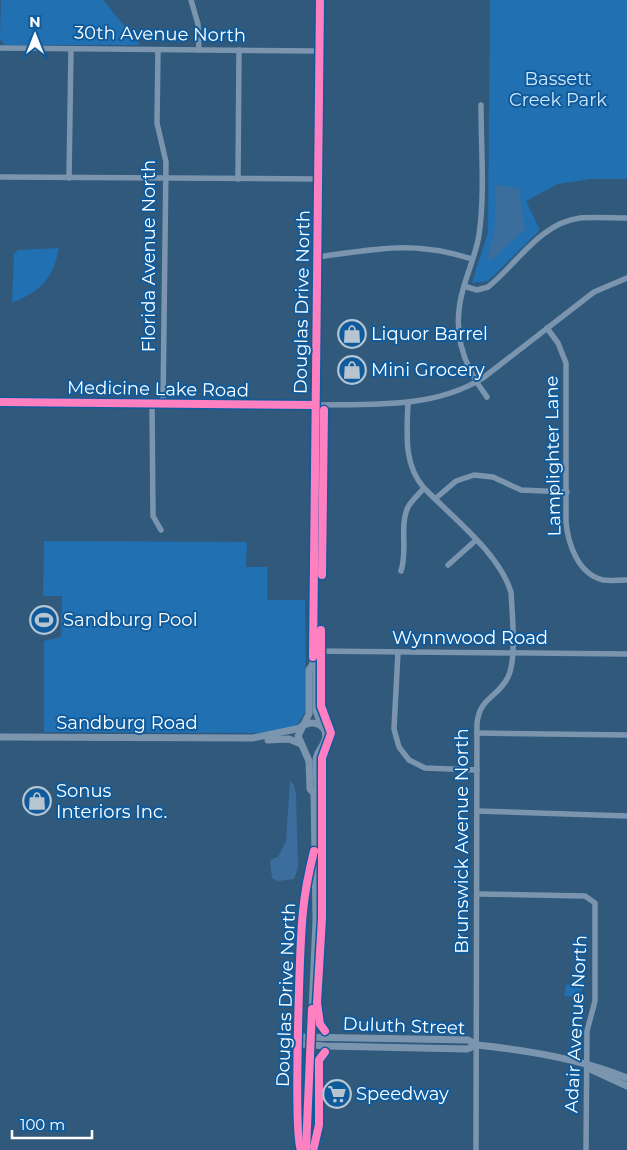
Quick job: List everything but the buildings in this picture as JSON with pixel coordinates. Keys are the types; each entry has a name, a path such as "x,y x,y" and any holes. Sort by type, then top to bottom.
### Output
{"street":[{"path":"191,0 198,24 199,50"},
{"name":"Douglas Drive North","path":"306,1150 316,899 314,793 317,789 316,757 326,736 316,711 316,670 313,664 320,0"},
{"name":"30th Avenue North","path":"0,48 320,51"},
{"path":"69,178 71,49"},
{"name":"Florida Avenue North","path":"158,50 157,123 165,154 166,178 163,404"},
{"path":"238,179 239,50"},
{"path":"481,105 480,221 459,305 458,331 465,361 476,382 487,397"},
{"path":"0,177 318,179"},
{"path":"464,286 477,290 488,286 539,238 558,225 580,218 627,218"},
{"path":"318,257 388,247 410,246 431,248 472,259"},
{"name":"Medicine Lake Road","path":"0,402 315,405 408,402 452,393 476,382 594,292 627,278"},
{"name":"Lamplighter Lane","path":"547,328 558,343 566,363 567,534 575,557 596,578 627,580"},
{"name":"Brunswick Avenue North","path":"408,402 409,459 414,475 434,499 495,562 507,581 512,604 510,670 505,682 479,709 477,733 476,1150"},
{"path":"152,403 153,516 161,530"},
{"path":"434,499 456,481 474,475 493,476 521,490 567,492"},
{"path":"401,571 405,558 407,511 412,501 424,488"},
{"path":"448,565 475,541"},
{"name":"Wynnwood Road","path":"313,652 627,654"},
{"path":"398,652 394,728 396,743 402,752 409,760 425,768 477,770"},
{"name":"Douglas Drive North","path":"313,664 309,670 309,714 298,736 309,761 310,789 314,793"},
{"path":"302,727 312,722 322,727"},
{"name":"Sandburg Road","path":"253,738 302,727"},
{"path":"477,733 627,735"},
{"name":"Sandburg Road","path":"0,737 253,738 262,740 289,739 302,745"},
{"path":"302,745 310,750 322,746"},
{"path":"477,811 627,816"},
{"name":"Douglas Drive North","path":"302,1150 298,1112 303,911 314,851"},
{"name":"Adair Avenue North","path":"477,894 585,896 592,900 596,907 595,1001 588,1027 586,1066 588,1075 586,1150"},
{"name":"Duluth Street","path":"300,1040 467,1049 477,1045 549,1056 599,1068 627,1078"},
{"name":"Duluth Street","path":"586,1066 627,1086"}],"green space":[{"path":"1,0 103,0 140,45 4,45 0,39"},
{"name":"Bassett Creek Park","path":"490,0 627,0 627,179 592,179 558,184 526,201 540,230 488,281 472,283 488,232"},
{"path":"59,248 53,268 44,283 31,294 12,303 14,254 18,250"},
{"path":"44,541 247,542 246,567 267,567 267,600 305,600 306,710 297,726 265,733 44,732 44,641 61,637 62,596 43,596"},
{"path":"583,981 581,997 564,996 566,985"}],"shaded area":[{"path":"496,185 519,188 525,229 492,260 487,260 495,228"},
{"path":"290,781 294,785 296,794 298,868 294,879 278,881 272,878 270,860 278,857 286,841"}],"cycle path":[{"path":"313,657 320,0"},
{"path":"0,402 315,405"},
{"path":"322,575 324,410"},
{"path":"321,630 321,706 331,733 322,758 322,918 317,1003 320,1024 325,1031"},
{"path":"301,1150 297,1076 300,959 304,904 314,851"},
{"path":"306,1150 312,1009"},
{"path":"314,1147 319,1125 319,1060 325,1052"}],"place":[{"name":"Liquor Barrel","path":"352,334"},
{"name":"Mini Grocery","path":"352,370"},
{"name":"Sandburg Pool","path":"44,620"},
{"name":"Sonus Interiors Inc.","path":"37,801"},
{"name":"Speedway","path":"337,1094"}]}
